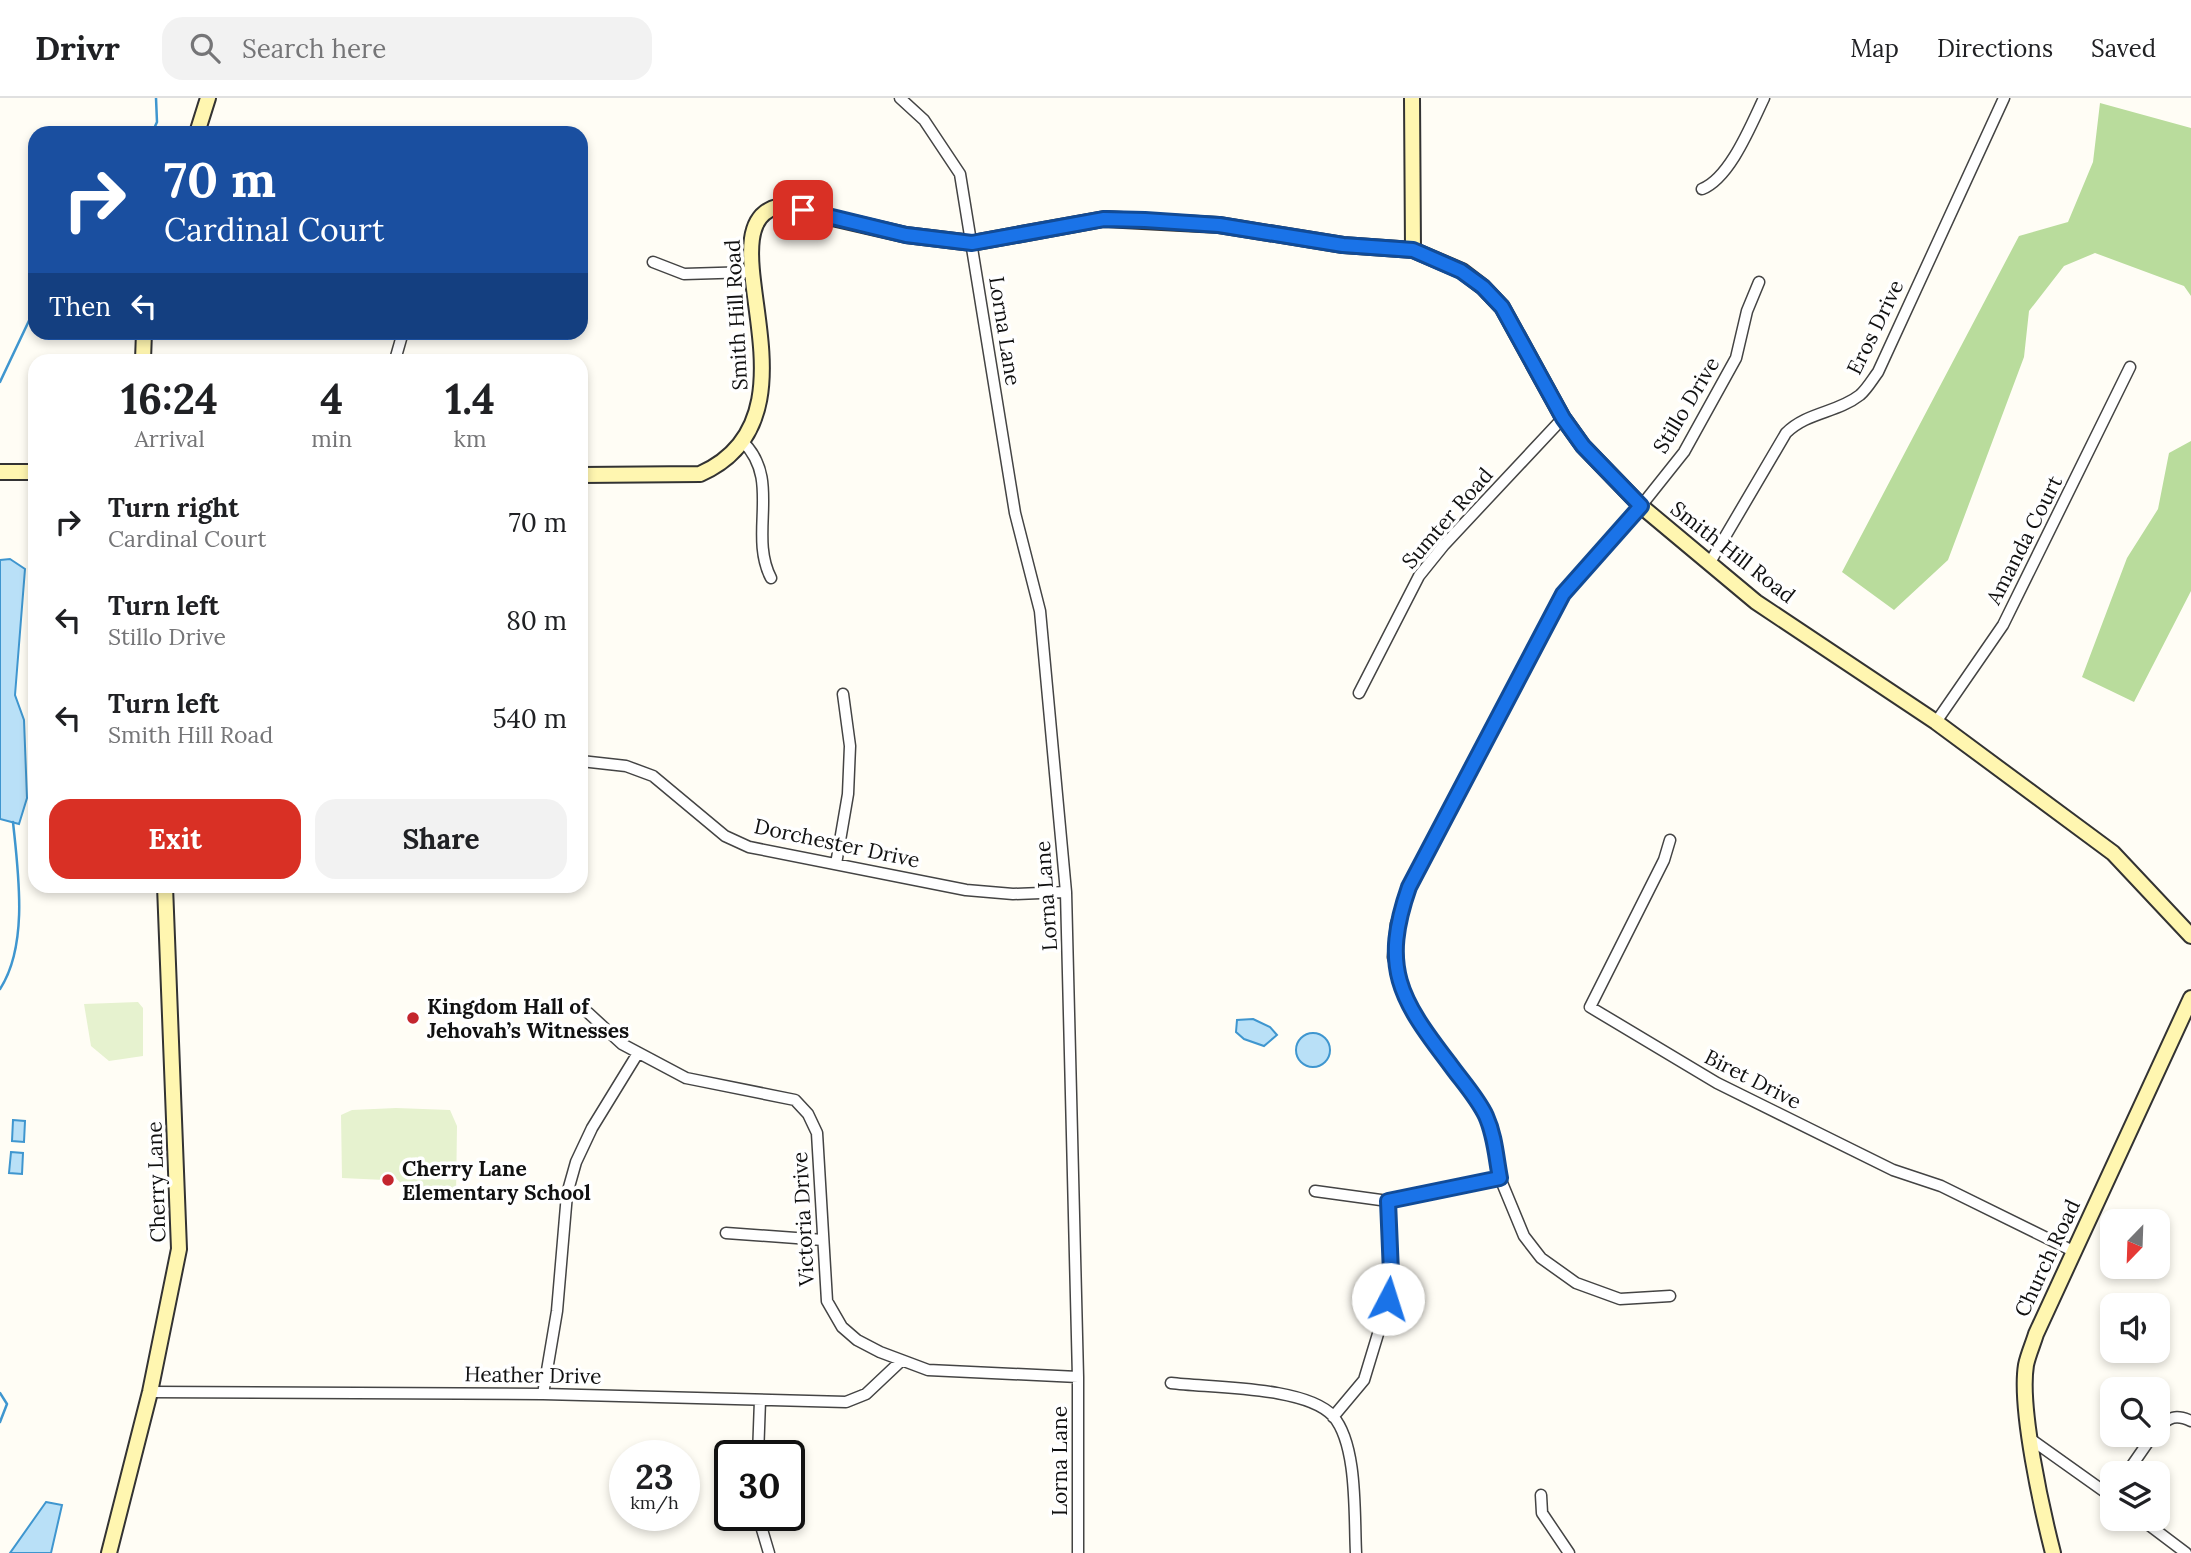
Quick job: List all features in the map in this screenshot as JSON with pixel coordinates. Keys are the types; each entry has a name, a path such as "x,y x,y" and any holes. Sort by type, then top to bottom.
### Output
{"street":[{"path":"199,126 208,98"},
{"name":"Lorna Lane","path":"900,98 924,120 960,174 1015,513 1040,611 1066,892 1078,1377 1078,1553"},
{"path":"1412,98 1413,250"},
{"path":"1702,189 1711,185 1725,171 1764,98"},
{"name":"Eros Drive","path":"1709,564 1786,433 1799,420 1844,405 1863,393 1878,372 2004,98"},
{"name":"Smith Hill Road","path":"588,475 699,474 717,466 743,442 755,422 761,401 763,373 752,272 752,228 769,208 780,206 906,235 972,243 1104,219 1219,225 1343,245 1413,250 1461,271 1483,287 1502,307 1563,418 1608,475 1641,506 1756,602 1936,722 2113,853 2191,936"},
{"path":"653,262 684,274 752,272"},
{"name":"Stillo Drive","path":"1670,1296 1620,1299 1576,1283 1541,1258 1524,1236 1500,1178 1494,1137 1485,1115 1406,1000 1393,957 1396,924 1409,887 1563,594 1641,506 1684,452 1736,358 1747,312 1759,282"},
{"name":"Amanda Court","path":"1936,722 2003,625 2130,367"},
{"name":"Sumter Road","path":"1359,693 1419,576 1444,545 1563,418"},
{"path":"743,442 756,454 762,469 762,554 771,578"},
{"path":"0,472 28,472"},
{"path":"836,864 848,794 850,746 843,694"},
{"name":"Dorchester Drive","path":"588,762 626,766 653,776 725,836 749,847 966,890 1013,894 1066,892"},
{"name":"Biret Drive","path":"1670,840 1664,860 1590,1007 1668,1056 1730,1089 1892,1170 1941,1186 2073,1251"},
{"name":"Cherry Lane","path":"109,1553 150,1392 179,1249 165,893"},
{"name":"Church Road","path":"2053,1553 2045,1523 2025,1398 2026,1366 2036,1334 2073,1251 2191,998"},
{"name":"Victoria Drive","path":"584,1009 622,1044 686,1078 795,1100 808,1114 817,1133 827,1301 842,1326 857,1340 901,1361 928,1370 1078,1377"},
{"path":"543,1394 557,1311 567,1194 576,1162 592,1128 638,1053"},
{"path":"1315,1191 1388,1201 1500,1178"},
{"path":"1385,1309 1391,1273 1388,1201"},
{"path":"726,1233 823,1240"},
{"path":"1333,1417 1364,1380 1381,1324"},
{"name":"Heather Drive","path":"150,1392 543,1394 846,1402 866,1394 901,1361"},
{"path":"1171,1383 1290,1396 1315,1403 1333,1417 1344,1440 1351,1466 1356,1553"},
{"path":"759,1440 761,1400"},
{"path":"2170,1418 2180,1416 2191,1421"},
{"path":"2032,1440 2100,1487"},
{"path":"1541,1495 1542,1513 1569,1553"},
{"path":"762,1531 769,1553"},
{"path":"2157,1531 2186,1553"}],"green space":[{"path":"2100,103 2191,128 2191,296 2184,286 2095,253 2064,266 2029,311 2024,357 1948,560 1894,610 1842,572 2019,236 2068,222 2093,162"},
{"path":"2191,441 2191,591 2134,702 2082,677 2127,558 2158,509 2169,453"},
{"path":"138,1002 143,1008 143,1056 109,1061 91,1046 84,1004"},
{"path":"352,1110 450,1110 457,1126 456,1196 412,1195 393,1175 385,1180 342,1178 341,1115"}],"water":[{"path":"10,559 25,569 15,695 24,720 27,798 19,824 0,819 0,560"},
{"path":"1253,1019 1270,1027 1277,1035 1264,1046 1244,1039 1236,1032 1237,1020"},
{"path":"1313,1033 1325,1038 1330,1050 1325,1062 1313,1067 1301,1062 1296,1050 1301,1038"},
{"path":"13,1120 25,1121 24,1142 12,1141"},
{"path":"11,1152 23,1153 22,1174 9,1173"},
{"path":"46,1502 62,1505 51,1553 10,1553"}],"waterway":[{"path":"155,126 156,98"},
{"path":"0,382 28,323"},
{"path":"0,989 9,971 18,930 19,885 13,822"},
{"path":"0,1393 7,1404 0,1422"}],"place":[{"name":"Kingdom Hall of Jehovah’s Witnesses","path":"413,1018"},
{"name":"Cherry Lane Elementary School","path":"388,1180"}],"route":[{"path":"803,210 906,235 972,243 1104,219 1219,225 1343,245 1413,250 1461,271 1483,287 1502,307 1527,347 1563,418 1608,475 1641,506 1563,594 1409,887 1396,924 1393,957 1406,1000 1485,1115 1494,1137 1500,1178 1388,1201 1391,1283 1388,1299"}]}
